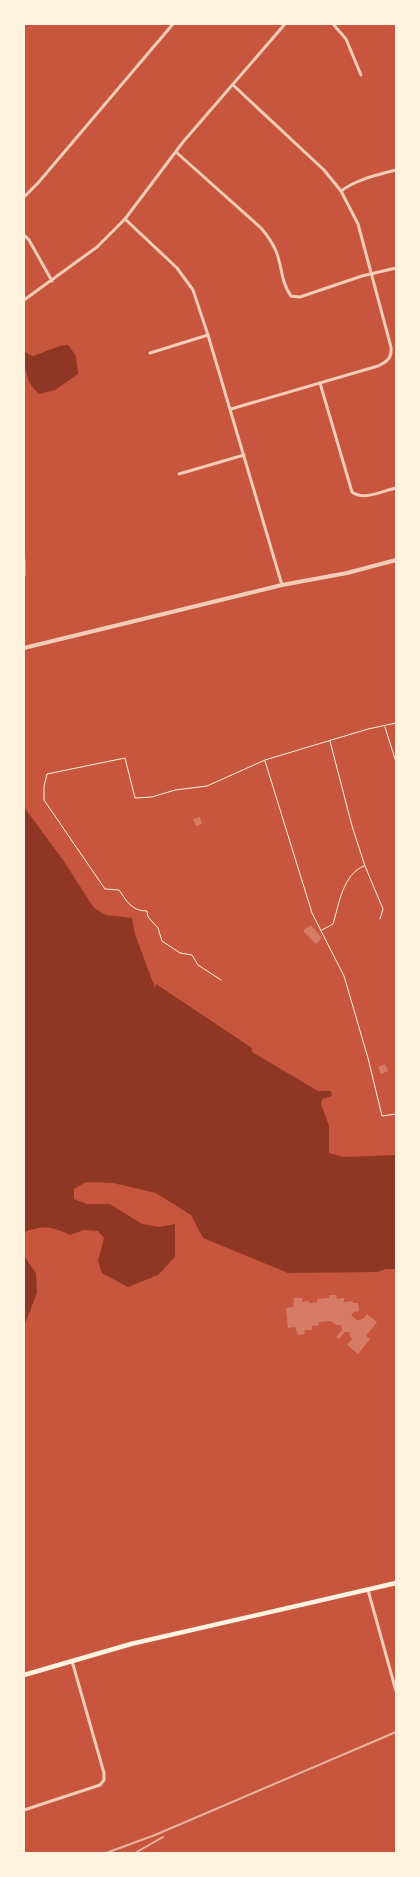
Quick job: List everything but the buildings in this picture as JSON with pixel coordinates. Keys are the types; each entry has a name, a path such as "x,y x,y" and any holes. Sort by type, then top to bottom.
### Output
{"main road":[{"path":"24,1675 150,1640 396,1584"}],"street":[{"path":"24,197 38,183 172,24"},
{"path":"24,300 97,247 125,219 176,152 285,24"},
{"path":"333,24 346,39 361,75"},
{"path":"231,409 378,366 387,362 392,355 358,224 341,191 324,170 233,85"},
{"path":"176,152 261,228 269,238 276,251 287,290 291,296 300,297 396,268"},
{"path":"341,191 366,177 396,170"},
{"path":"125,219 186,279 199,304 282,585"},
{"path":"24,235 52,281"},
{"path":"150,353 208,335"},
{"path":"320,383 352,492 357,496 364,496 396,488"},
{"path":"180,474 244,455"},
{"path":"24,560 24,575"},
{"path":"24,648 282,585 347,573 396,560"},
{"path":"368,1590 396,1691"},
{"path":"24,1810 100,1785 104,1780 104,1774 72,1661"}],"path":[{"path":"221,980 198,965 192,955 180,953 162,941 158,928 148,917 147,911 138,911 128,903 119,890 104,889 44,800 44,786 47,774 125,758 135,798 152,797 175,790 207,786 265,760 396,722"},
{"path":"385,725 396,762"},
{"path":"330,740 352,826 365,866 383,910 380,918"},
{"path":"265,760 312,913 344,976 368,1058 382,1116 396,1114"},
{"path":"322,930 333,924 348,880 355,870 365,866"}],"shaded area":[{"path":"68,345 76,356 78,374 55,390 40,394 29,381 24,352 33,356"},
{"path":"24,807 63,860 94,908 106,915 132,918 135,934 155,988 156,984 252,1048 252,1052 318,1091 331,1091 332,1096 322,1099 321,1104 329,1126 329,1153 344,1157 396,1155 396,1269 386,1269 377,1272 288,1273 203,1238 191,1215 156,1193 113,1183 86,1182 74,1189 74,1199 87,1204 110,1204 142,1224 160,1227 175,1224 175,1257 158,1275 128,1287 102,1273 98,1261 104,1238 98,1231 84,1230 70,1235 53,1228 37,1228 24,1232"},
{"path":"24,1256 36,1273 37,1293 24,1326"}],"railway":[{"path":"106,1853 155,1835 396,1732"},
{"path":"135,1853 163,1837"}]}
